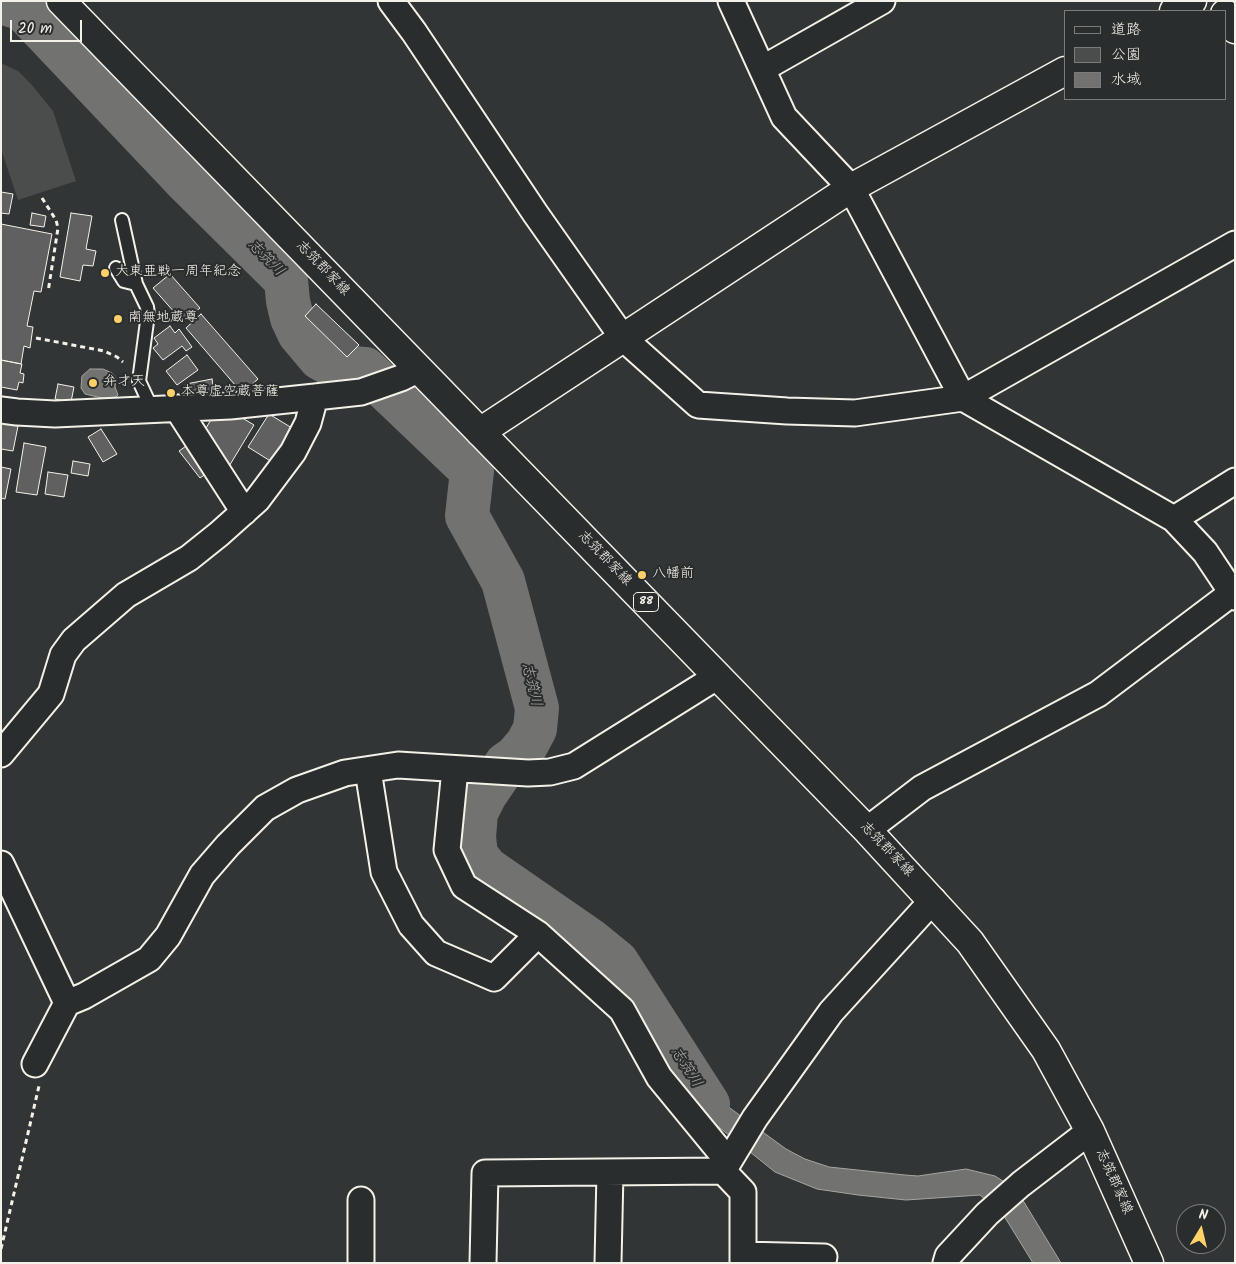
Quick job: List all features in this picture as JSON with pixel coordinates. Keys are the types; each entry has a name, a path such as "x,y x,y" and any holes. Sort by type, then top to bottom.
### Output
{"main road":[{"name":"志筑郡家線","path":"61,1 410,374 480,432 867,830 970,942 1046,1050 1090,1132 1149,1263"},
{"path":"1176,10 1192,1"},
{"path":"1226,16 1235,29"},
{"path":"480,432 851,188 1064,72"}],"street":[{"path":"391,1 414,32 535,213 623,338 698,405 855,413 963,398 1235,244"},
{"path":"731,1 784,117 851,188 963,398 1174,519 1205,552 1233,595 1098,694 922,788 867,830"},
{"path":"762,69 882,1"},
{"path":"1,410 55,414 230,406 361,392 410,374"},
{"path":"1,754 51,694 63,655 74,640 126,595 189,558 257,500 293,452 308,423 315,397"},
{"path":"177,408 244,512"},
{"path":"1174,519 1235,481"},
{"path":"35,1064 67,1003 84,996 149,959 168,936 202,875 228,845 265,808 297,790 345,773 398,765 528,773 550,772 574,766 718,676"},
{"path":"368,770 384,872 410,925 436,953 494,978 538,934"},
{"path":"467,770 447,850 464,886 538,934 622,1010 659,1077 729,1160 743,1192 743,1259 824,1257"},
{"path":"1,864 67,1003"},
{"path":"729,1160 755,1118 832,1012 933,900"},
{"path":"946,1263 948,1256 987,1214 1021,1184 1090,1132"},
{"path":"483,1263 485,1173 610,1172 729,1160"},
{"path":"608,1263 610,1172"},
{"path":"361,1200 361,1263"}],"lane":[{"path":"122,220 136,284 147,307 148,314 139,381 152,409"},
{"path":"116,268 124,281 136,284"}],"path":[{"path":"42,198 56,220 58,228 48,292"},
{"path":"36,338 104,350 117,357 130,368 139,381"},
{"path":"1,1249 37,1100 39,1083 35,1064"}],"green space":[{"path":"1,63 18,71 53,111 76,181 18,200 1,149"}],"water":[{"path":"90,369 103,369 112,373 116,378 115,387 118,395 116,397 106,399 85,394 81,388 82,376"},
{"path":"690,1054 723,1103 786,1149 805,1159 829,1167 905,1175 918,1176 966,1169 995,1176 1006,1183 1024,1202 1061,1263 1033,1263 1004,1216 980,1195 906,1200 858,1195 817,1189 775,1172 705,1116 663,1055"}],"building":[{"path":"1,192 13,194 9,214 1,213"},
{"path":"32,213 46,216 44,227 30,225"},
{"path":"71,213 92,216 86,249 96,251 93,266 83,265 80,281 60,277"},
{"path":"1,224 52,234 41,292 34,291 27,326 33,327 30,348 24,346 21,364 1,360"},
{"path":"170,274 200,308 183,322 153,288"},
{"path":"316,304 359,345 347,357 305,316"},
{"path":"201,314 258,379 242,393 186,328"},
{"path":"170,326 175,333 179,329 192,347 186,351 182,346 163,360 153,348 158,344 154,338"},
{"path":"187,355 198,370 177,385 166,371"},
{"path":"1,360 22,364 20,373 24,374 23,383 19,382 17,390 1,387"},
{"path":"212,379 214,391 188,397 186,384"},
{"name":"弁才天","path":"90,380 96,381 95,386 89,385"},
{"path":"58,384 74,387 71,402 55,399"},
{"path":"269,414 292,428 272,462 248,447"},
{"path":"239,416 254,425 228,468 203,433 212,418"},
{"path":"1,423 18,426 13,451 1,449"},
{"path":"101,429 117,454 103,462 88,437"},
{"path":"24,443 46,447 37,495 16,492"},
{"path":"189,444 210,471 200,478 179,451"},
{"path":"73,461 90,464 88,476 71,473"},
{"path":"1,467 11,469 5,499 1,498"},
{"path":"48,472 68,475 64,497 45,494"}],"waterway":[{"name":"志筑川","path":"1,2 23,9 186,181 286,280 292,318 299,333 320,358 336,367 365,369 472,471 467,516 503,581 537,708 535,729 527,744 516,757 506,764 485,795 476,813 474,837 476,855 486,868 590,940 617,962 708,1104"}],"place":[{"name":"大東亜戦一周年紀念","path":"105,273"},
{"name":"南無地蔵尊","path":"118,319"},
{"name":"弁才天","path":"93,383"},
{"name":"本尊虚空蔵菩薩","path":"171,393"},
{"name":"八幡前","path":"642,575"}]}
